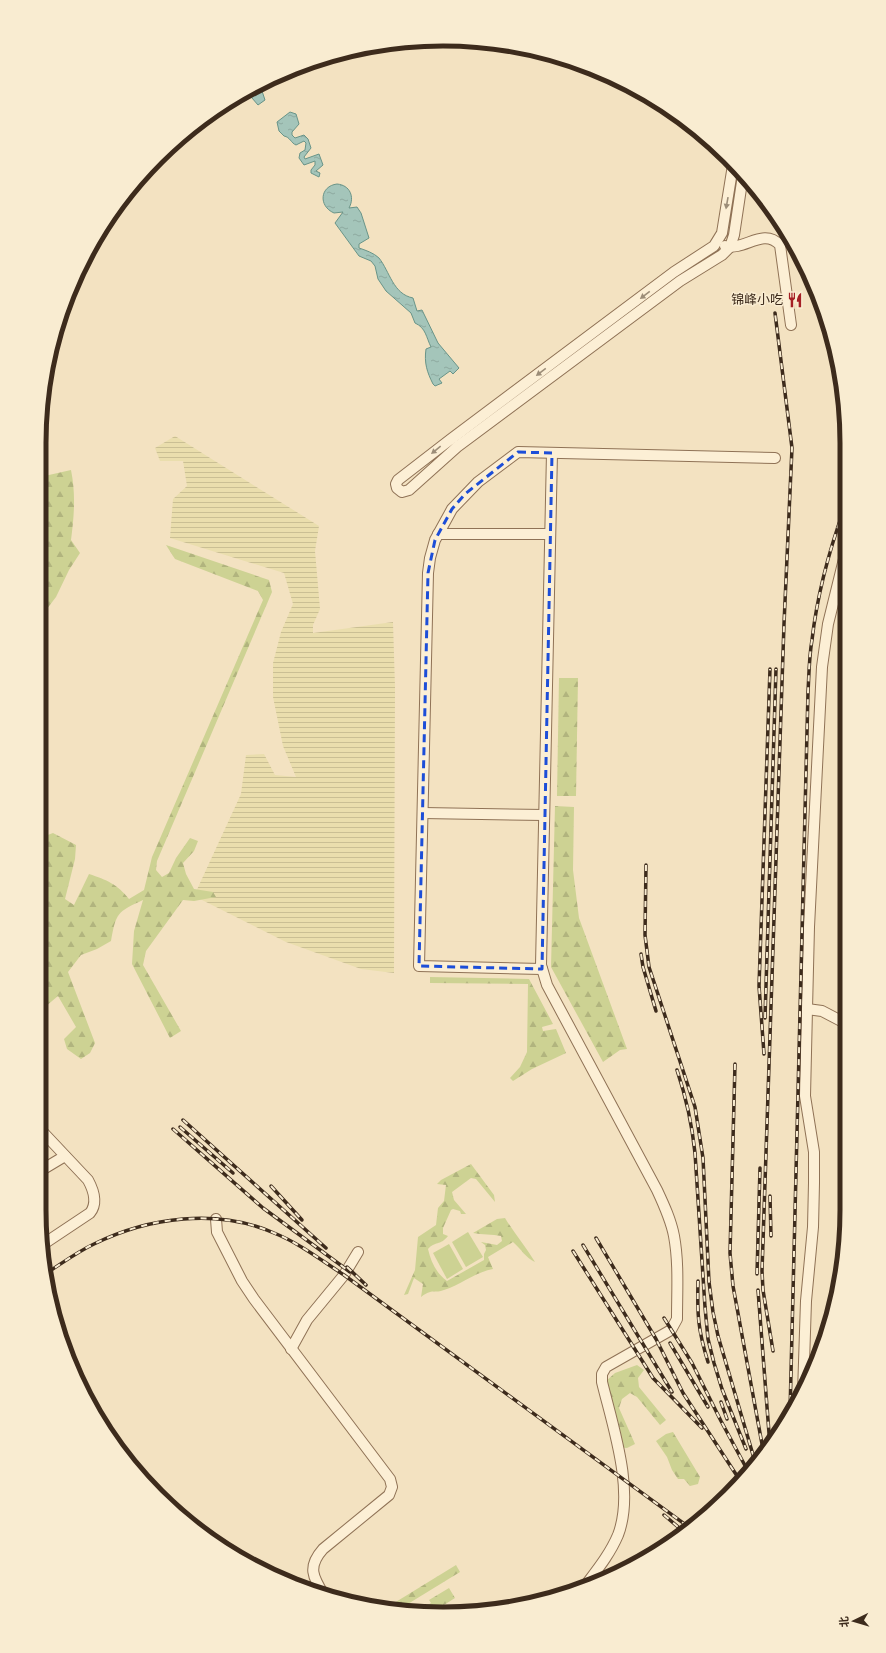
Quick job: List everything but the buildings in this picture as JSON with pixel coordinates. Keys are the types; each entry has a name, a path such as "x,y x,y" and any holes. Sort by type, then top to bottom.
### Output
{"street":[{"path":"732,171 722,233 714,246 674,272 450,439 398,480 396,484 397,488 402,492 409,490 457,447 680,281 733,247 764,238 772,239 780,245 791,325"},
{"path":"733,247 742,182"},
{"path":"718,240 721,245 733,247"},
{"path":"542,969 419,966 428,573 430,558 438,534 452,509 465,494 478,482 518,452 775,458"},
{"path":"552,453 540,956 542,969 547,985 657,1190 667,1212 674,1234 677,1254 676,1319 674,1326 671,1330 606,1367 602,1374 602,1382 617,1446 624,1487 625,1506 618,1534 612,1548 590,1579"},
{"path":"438,534 550,534"},
{"path":"804,1376 806,1301 813,1227 814,1183 814,1152 805,1096 809,927 822,667 828,624 840,575"},
{"path":"423,813 544,815"},
{"path":"807,1009 822,1011 840,1020"},
{"path":"46,1136 88,1180 93,1189 94,1208 90,1213 47,1241"},
{"path":"46,1167 65,1156"},
{"path":"216,1219 217,1232 242,1281 254,1299 390,1479 392,1487 389,1495 322,1549 315,1558 312,1566 316,1582 319,1587"},
{"path":"291,1349 307,1320 344,1275 358,1252"}],"highlighted area":[{"path":"518,452 552,453 542,969 419,966 428,573 435,540 452,509 465,494"}],"shaded area":[{"path":"175,436 319,526 315,551 320,609 313,625 313,633 393,622 395,687 394,973 361,969 286,942 194,896 241,794 246,755 264,754 275,775 296,777 283,746 273,697 273,663 281,632 293,604 284,573 170,538 173,499 187,486 183,461 160,461 155,448"}],"green space":[{"path":"71,470 74,488 74,505 71,540 80,553 69,570 56,597 46,610 46,476"},
{"path":"166,545 269,580 272,592 157,861 156,870 162,877 169,873 176,858 190,838 198,841 194,851 183,863 186,874 194,889 213,892 216,897 194,901 183,900 146,951 143,965 181,1031 170,1038 132,964 134,931 143,900 119,914 114,924 111,941 97,949 81,955 68,972 95,1043 90,1053 81,1059 67,1049 64,1039 76,1027 58,996 46,1006 46,836 53,833 76,845 75,859 65,899 74,905 89,874 111,883 129,899 144,890 152,857 263,600 258,591 175,559"},
{"path":"559,678 578,678 576,796 557,796"},
{"path":"555,806 574,807 573,870 579,918 627,1049 620,1050 603,1062 551,967"},
{"path":"430,977 529,979 553,1024 542,1027 543,1031 556,1029 566,1053 532,1069 513,1081 510,1078 520,1067 527,1052 528,984 430,983"},
{"path":"471,1164 494,1195 495,1202 476,1179 471,1178 452,1192 454,1200 466,1214 461,1214 460,1211 453,1209 451,1210 443,1228 443,1234 448,1236 428,1249 432,1263 437,1271 447,1281 484,1260 486,1250 485,1245 481,1242 497,1245 502,1241 501,1236 473,1233 497,1219 505,1218 535,1262 526,1256 513,1242 488,1257 493,1269 480,1273 450,1288 431,1292 421,1297 423,1284 414,1278 408,1294 404,1295 415,1270 418,1237 436,1225 438,1208 444,1201 446,1185 437,1184 441,1180"},
{"path":"468,1232 483,1257 466,1267 452,1242"},
{"path":"449,1244 463,1269 447,1279 433,1253"},
{"path":"637,1365 644,1370 638,1378 639,1387 666,1420 660,1425 637,1397 630,1393 622,1399 619,1408 635,1444 627,1448 614,1447 605,1416 610,1402 605,1382 615,1373"},
{"path":"673,1432 700,1477 698,1484 690,1486 684,1479 678,1479 672,1470 667,1457 656,1441 666,1434"},
{"path":"456,1565 460,1572 406,1605 392,1604"},
{"path":"449,1588 455,1598 441,1607 426,1606 431,1603 429,1600"}],"water":[{"path":"262,90 265,100 258,105 250,96"},
{"path":"290,112 296,114 299,124 292,132 292,135 295,138 304,135 308,139 311,148 304,157 305,159 319,154 323,165 316,171 320,173 319,177 311,173 311,170 315,165 315,161 304,165 299,158 300,153 305,150 306,143 304,141 296,145 279,131 277,122"},
{"path":"337,184 345,187 350,192 351,204 349,208 357,207 361,213 369,238 359,244 359,248 372,253 379,258 396,287 406,296 413,298 417,311 422,310 438,343 459,368 453,374 450,371 439,379 442,383 435,386 428,371 425,359 426,349 431,347 424,330 415,323 411,313 386,291 378,279 375,266 371,261 359,256 335,223 343,212 334,213 325,206 323,201 324,192 327,188"}],"railway":[{"path":"773,1351 763,1290 762,1271 784,624 792,448 775,313"},
{"path":"790,1402 809,666 814,623 820,590 840,521"},
{"path":"764,1054 759,986 770,669"},
{"path":"765,1018 776,669"},
{"path":"646,865 645,935 649,967 695,1107 703,1158 709,1282 713,1312 718,1336 754,1457"},
{"path":"641,954 643,967 656,1011"},
{"path":"735,1064 730,1253 733,1286 762,1446"},
{"path":"677,1070 688,1111 695,1153 708,1339 722,1389 746,1449"},
{"path":"183,1120 326,1248"},
{"path":"180,1127 233,1173"},
{"path":"173,1129 263,1208 350,1272"},
{"path":"757,1274 760,1168"},
{"path":"271,1186 302,1220"},
{"path":"770,1196 771,1236"},
{"path":"51,1270 75,1254 94,1244 137,1227 160,1222 206,1218 230,1220 252,1225 274,1233 301,1247 344,1275 685,1525"},
{"path":"596,1238 656,1339 683,1393 737,1476"},
{"path":"583,1245 672,1392"},
{"path":"573,1251 653,1378 702,1428"},
{"path":"347,1267 366,1285"},
{"path":"698,1281 699,1322 708,1362"},
{"path":"758,1290 769,1436"},
{"path":"664,1318 692,1363 746,1467"},
{"path":"670,1343 708,1407"},
{"path":"721,1402 727,1419"},
{"path":"664,1515 680,1529"}],"place":[{"name":"锦峰小吃","path":"795,300"}]}
